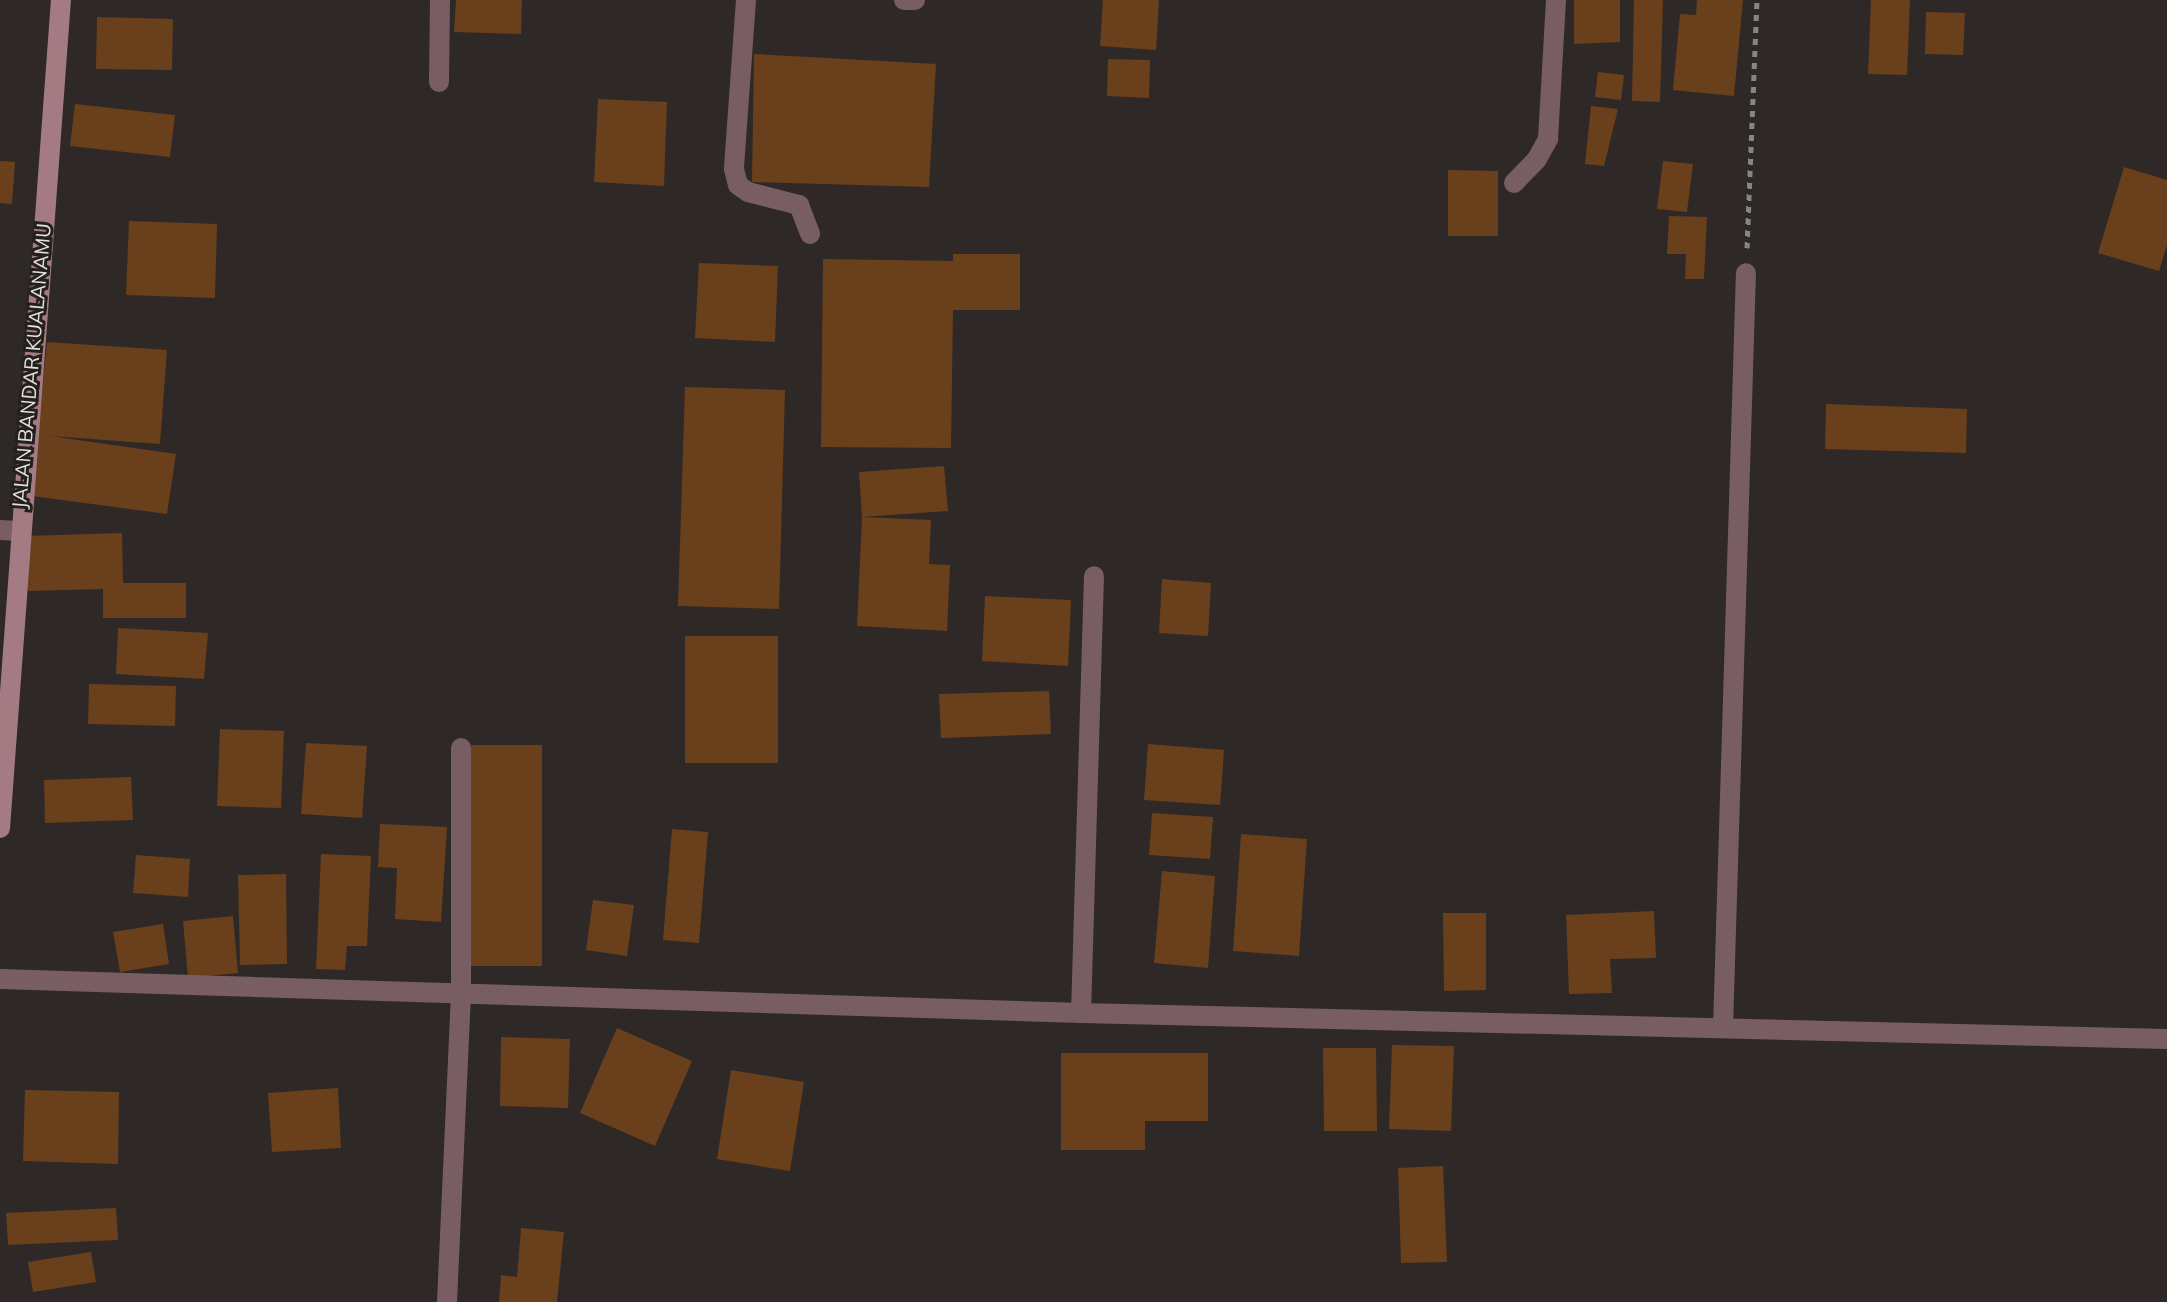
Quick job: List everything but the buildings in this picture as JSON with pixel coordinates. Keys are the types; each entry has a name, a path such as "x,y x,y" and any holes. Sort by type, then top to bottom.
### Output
{"street":[{"name":"JALAN BANDAR KUALANAMU","path":"0,828 9,530 61,0"},
{"path":"439,82 440,0"},
{"path":"746,0 734,169 738,185 748,192 799,205 810,234"},
{"path":"904,0 915,0"},
{"path":"1514,183 1548,139 1556,0"},
{"path":"1723,1028 1746,273"},
{"path":"1081,1013 1094,576"},
{"path":"447,1302 461,993 461,748"},
{"path":"0,979 1081,1013 2167,1039"}],"path":[{"path":"1746,273 1757,0"}]}
